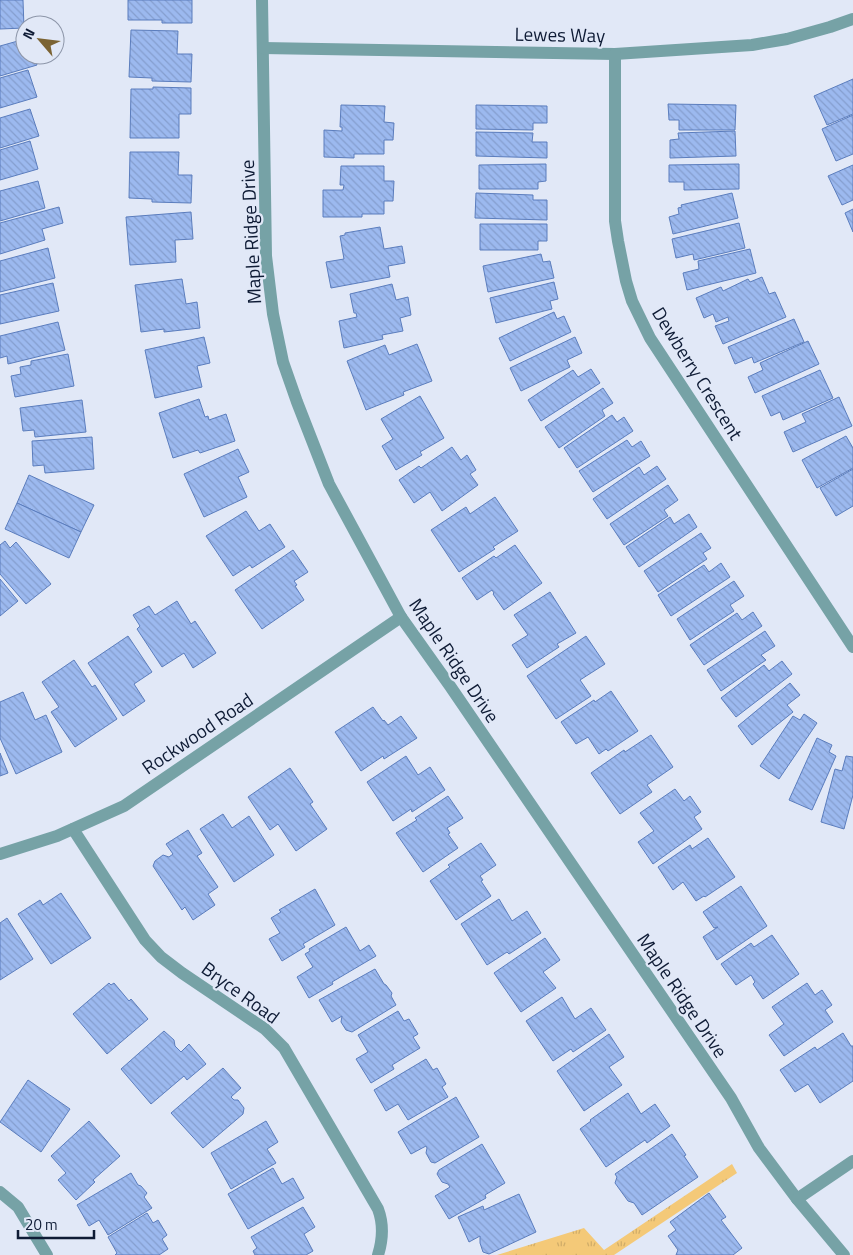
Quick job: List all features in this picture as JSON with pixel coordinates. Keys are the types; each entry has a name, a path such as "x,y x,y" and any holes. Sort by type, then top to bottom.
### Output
{"street":[{"name":"Maple Ridge Drive","path":"262,0 266,256 273,314 283,362 329,484 401,617 720,1081 759,1148 797,1199 844,1255"},
{"name":"Lewes Way","path":"263,48 616,54 752,44 787,39 853,19"},
{"name":"Dewberry Crescent","path":"616,54 616,221 621,262 632,301 650,338 853,647"},
{"name":"Rockwood Road","path":"0,854 73,829 124,806 401,617"},
{"name":"Bryce Road","path":"73,829 145,940 161,957 265,1029 284,1048 378,1209 383,1228 382,1242 378,1255"},
{"path":"797,1199 853,1161"},
{"path":"0,1192 18,1207 47,1255"}],"green space":[{"path":"732,1164 737,1173 614,1255 497,1255 584,1228 604,1250"}],"building":[{"path":"0,0 23,0 24,15 15,15 15,28 0,29"},
{"path":"128,0 192,0 192,23 162,23 162,20 128,20"},
{"path":"131,30 178,31 177,54 192,54 191,82 152,81 152,78 129,77"},
{"path":"15,42 15,65 37,65 0,76 0,46"},
{"path":"28,70 37,97 0,108 0,78"},
{"path":"853,79 853,114 827,125 814,96"},
{"path":"153,87 191,88 191,114 179,114 179,138 130,138 131,89 153,89"},
{"path":"668,104 736,105 735,130 679,130 679,120 669,120"},
{"path":"341,105 385,106 384,122 394,123 393,140 384,140 384,154 354,154 354,158 324,157 324,130 342,131 342,127 340,127"},
{"path":"476,105 547,106 547,123 533,123 533,130 476,129"},
{"path":"30,109 39,136 0,148 0,118"},
{"path":"853,115 853,154 836,161 822,129"},
{"path":"735,131 736,156 670,158 670,140 679,139 678,133"},
{"path":"476,132 533,133 532,142 547,142 547,158 476,156"},
{"path":"30,141 38,169 0,180 0,150"},
{"path":"130,152 179,152 178,175 192,175 191,203 152,202 152,199 129,198"},
{"path":"546,164 546,181 538,182 538,189 479,189 479,165"},
{"path":"739,164 739,189 684,190 684,182 669,182 669,165"},
{"path":"853,165 853,200 842,205 828,176"},
{"path":"341,166 384,166 384,181 394,181 393,201 384,201 384,214 362,214 362,217 323,217 323,190 343,190 344,185 340,185"},
{"path":"38,181 45,208 0,221 0,191"},
{"path":"476,193 533,195 533,200 547,200 547,220 475,218"},
{"path":"732,193 738,218 673,234 669,217 679,214 678,208 682,207 681,205"},
{"path":"59,207 63,223 42,229 45,240 0,254 0,223"},
{"path":"853,209 853,232 845,213"},
{"path":"191,212 193,239 175,240 176,262 130,265 126,217"},
{"path":"739,223 745,248 694,260 693,254 676,258 672,239"},
{"path":"480,224 547,224 547,241 538,241 538,250 480,250"},
{"path":"380,227 384,249 402,246 405,263 388,266 390,277 331,288 326,262 344,259 340,236 345,235 345,233"},
{"path":"48,248 55,278 0,292 0,261"},
{"path":"750,249 756,273 687,290 683,273 699,269 698,261"},
{"path":"541,254 543,262 550,261 554,278 488,292 483,266"},
{"path":"762,277 769,294 775,292 786,317 723,344 715,326 729,321 728,317 716,322 713,314 704,318 696,298 721,287 723,291 748,279 750,282"},
{"path":"182,279 186,304 197,302 200,328 164,332 164,329 141,332 135,285"},
{"path":"554,282 558,299 550,301 552,309 496,323 490,298"},
{"path":"53,283 59,311 0,324 0,295"},
{"path":"392,284 396,300 408,297 411,315 400,318 403,331 382,335 383,339 344,348 339,321 357,317 356,313 354,313 350,294"},
{"path":"554,312 557,319 564,316 571,332 510,361 499,338"},
{"path":"794,319 804,342 754,363 752,357 735,364 728,347"},
{"path":"58,322 65,350 8,364 7,356 0,358 0,336"},
{"path":"204,337 210,363 197,366 202,387 155,398 145,350"},
{"path":"575,337 582,353 567,360 570,367 521,391 510,368"},
{"path":"808,341 819,364 755,393 748,377 763,370 760,363"},
{"path":"417,344 432,381 403,392 404,395 366,410 347,361 385,345 389,355"},
{"path":"68,354 74,386 15,397 11,376 21,374 20,367 31,365 31,361"},
{"path":"591,369 600,383 541,421 528,400 573,370 578,377"},
{"path":"820,370 833,398 783,420 780,412 771,416 762,396"},
{"path":"603,388 613,403 602,410 605,416 559,448 545,427"},
{"path":"420,396 444,438 420,452 422,455 396,470 382,446 393,439 381,419"},
{"path":"839,397 852,426 793,452 784,432 806,422 802,414"},
{"path":"199,399 205,417 208,416 209,420 226,414 235,441 200,453 198,450 173,458 159,413"},
{"path":"82,400 86,432 35,437 34,430 23,431 20,408"},
{"path":"612,415 617,422 624,417 633,431 577,468 564,448"},
{"path":"846,436 853,448 853,468 817,488 802,460"},
{"path":"92,437 94,469 45,473 44,465 33,466 32,441"},
{"path":"627,440 632,447 641,441 650,456 593,492 579,471"},
{"path":"452,447 461,460 467,455 476,470 470,474 478,485 442,511 430,492 414,503 399,480"},
{"path":"238,449 249,472 238,477 247,497 204,517 184,474"},
{"path":"657,466 666,479 607,519 593,499 639,467 644,475"},
{"path":"853,469 853,506 836,516 820,488"},
{"path":"29,475 94,505 81,532 17,503"},
{"path":"668,485 678,500 664,510 668,516 624,545 610,524"},
{"path":"495,497 518,531 493,547 495,549 459,572 431,530 466,507 470,514"},
{"path":"17,503 81,532 69,558 5,529"},
{"path":"246,511 259,531 270,524 285,547 252,568 250,565 233,576 206,536"},
{"path":"689,514 697,527 639,567 626,547 670,517 674,524"},
{"path":"701,533 711,548 703,553 707,559 658,592 644,571"},
{"path":"5,541 10,548 16,542 51,584 26,604 0,574 0,545"},
{"path":"515,545 542,583 504,610 492,590 477,600 462,578 494,556 496,558"},
{"path":"293,550 308,572 294,581 304,600 262,629 235,590"},
{"path":"721,563 730,577 671,616 658,595 704,565 709,572"},
{"path":"0,579 18,601 0,616"},
{"path":"734,581 744,596 730,605 734,611 690,640 677,619"},
{"path":"550,592 576,633 557,644 559,647 527,668 512,645 528,635 514,615"},
{"path":"177,601 191,624 195,621 216,653 193,668 184,653 162,667 137,629 140,626 133,615 149,606 155,615"},
{"path":"753,612 762,626 704,665 690,645 737,613 742,620"},
{"path":"765,631 775,646 761,655 766,660 721,691 707,670"},
{"path":"128,636 152,672 134,684 145,701 123,716 88,663"},
{"path":"586,636 605,664 580,680 591,696 556,719 527,676"},
{"path":"74,660 92,687 95,685 117,719 75,747 51,712 59,707 42,682"},
{"path":"782,661 792,674 736,717 721,698 764,665 769,671"},
{"path":"790,683 800,695 787,705 793,712 752,745 738,726"},
{"path":"611,691 638,731 608,751 606,749 599,754 588,737 576,744 561,722"},
{"path":"23,692 35,720 46,715 62,752 16,774 0,738 0,702"},
{"path":"373,707 388,725 401,716 417,738 384,759 383,756 361,771 335,732"},
{"path":"804,714 817,723 779,779 760,766 793,716 800,720"},
{"path":"651,735 673,767 647,785 652,792 620,814 591,773 624,750 625,752"},
{"path":"817,738 832,745 829,752 836,756 812,810 789,800"},
{"path":"0,753 8,773 0,776"},
{"path":"406,756 418,775 430,767 445,790 412,812 411,809 393,821 367,782"},
{"path":"846,756 853,757 853,795 844,829 821,822 835,769 842,771"},
{"path":"290,768 313,802 310,804 327,829 296,851 278,824 270,830 248,797"},
{"path":"675,789 684,801 690,796 701,812 694,817 702,829 653,864 638,842 654,831 640,813"},
{"path":"448,796 463,818 447,828 450,833 448,834 458,848 423,872 396,833 417,820 415,818"},
{"path":"223,814 232,828 249,816 274,855 234,882 200,829"},
{"path":"188,830 202,853 197,856 218,887 208,894 215,905 193,920 185,907 182,910 153,866 155,861 163,855 169,857 173,854 166,844"},
{"path":"708,838 735,877 696,901 683,882 673,890 658,867 690,845 692,849"},
{"path":"481,843 496,865 480,876 483,880 481,881 491,896 456,920 430,881 450,867 448,865"},
{"path":"741,886 767,926 717,960 703,937 718,927 714,928 703,912"},
{"path":"315,889 335,925 303,944 305,947 282,961 269,939 280,933 271,918 281,912 279,910"},
{"path":"61,893 91,938 51,964 18,914 40,900 43,905"},
{"path":"499,899 512,921 527,911 541,933 509,954 507,952 487,965 461,924"},
{"path":"7,918 33,959 0,980 0,923"},
{"path":"346,927 360,951 369,945 376,956 309,998 297,977 313,967 305,954 310,951 309,949"},
{"path":"772,935 799,974 763,999 753,984 755,982 751,975 736,985 721,964 751,943 754,947"},
{"path":"545,938 560,960 543,972 556,988 521,1012 494,973"},
{"path":"375,969 392,993 391,996 396,1005 352,1032 346,1030 341,1022 342,1016 332,1022 319,1000"},
{"path":"109,983 111,985 114,983 148,1019 107,1054 73,1014"},
{"path":"807,983 815,995 822,990 832,1005 825,1010 833,1022 784,1056 769,1035 784,1024 772,1007"},
{"path":"562,997 575,1019 591,1008 606,1030 573,1052 571,1049 553,1061 526,1021"},
{"path":"398,1011 404,1021 409,1019 418,1034 413,1037 420,1048 392,1065 394,1069 371,1083 356,1059 368,1052 358,1035"},
{"path":"164,1031 174,1040 175,1046 181,1052 189,1044 206,1064 187,1080 184,1076 151,1104 121,1069"},
{"path":"843,1033 851,1046 853,1046 853,1081 820,1103 808,1084 795,1092 780,1070 815,1047 817,1050"},
{"path":"609,1034 624,1057 609,1067 622,1085 584,1111 557,1071"},
{"path":"426,1059 433,1070 437,1068 446,1084 442,1087 448,1097 408,1120 398,1104 386,1111 374,1090"},
{"path":"223,1068 241,1088 231,1097 234,1100 238,1100 244,1108 243,1114 203,1148 171,1113"},
{"path":"28,1080 70,1109 41,1152 0,1122"},
{"path":"628,1093 641,1114 655,1104 670,1126 647,1143 645,1140 606,1167 580,1129"},
{"path":"456,1097 479,1137 435,1163 431,1162 426,1153 426,1146 411,1154 398,1132"},
{"path":"89,1121 120,1156 93,1180 95,1182 76,1200 58,1180 66,1173 51,1156"},
{"path":"266,1121 278,1142 267,1149 276,1163 231,1189 211,1153"},
{"path":"672,1134 698,1177 642,1215 634,1203 628,1201 615,1183 617,1177 615,1174"},
{"path":"482,1144 505,1183 485,1195 486,1198 449,1219 435,1196 450,1187 442,1182 437,1174 439,1170"},
{"path":"273,1168 282,1184 293,1178 304,1198 248,1229 228,1194"},
{"path":"131,1173 138,1185 147,1193 144,1197 152,1208 108,1235 99,1220 89,1226 77,1205"},
{"path":"709,1193 726,1217 721,1220 742,1248 733,1255 676,1255 678,1250 668,1236 676,1230 670,1222"},
{"path":"519,1194 536,1232 489,1254 483,1252 480,1236 469,1242 458,1217 483,1206 484,1210"},
{"path":"303,1207 315,1227 304,1234 313,1251 306,1255 255,1255 253,1251 257,1248 251,1237"},
{"path":"147,1213 153,1223 158,1220 167,1235 162,1239 168,1249 159,1255 115,1255 117,1253 108,1237"}]}
